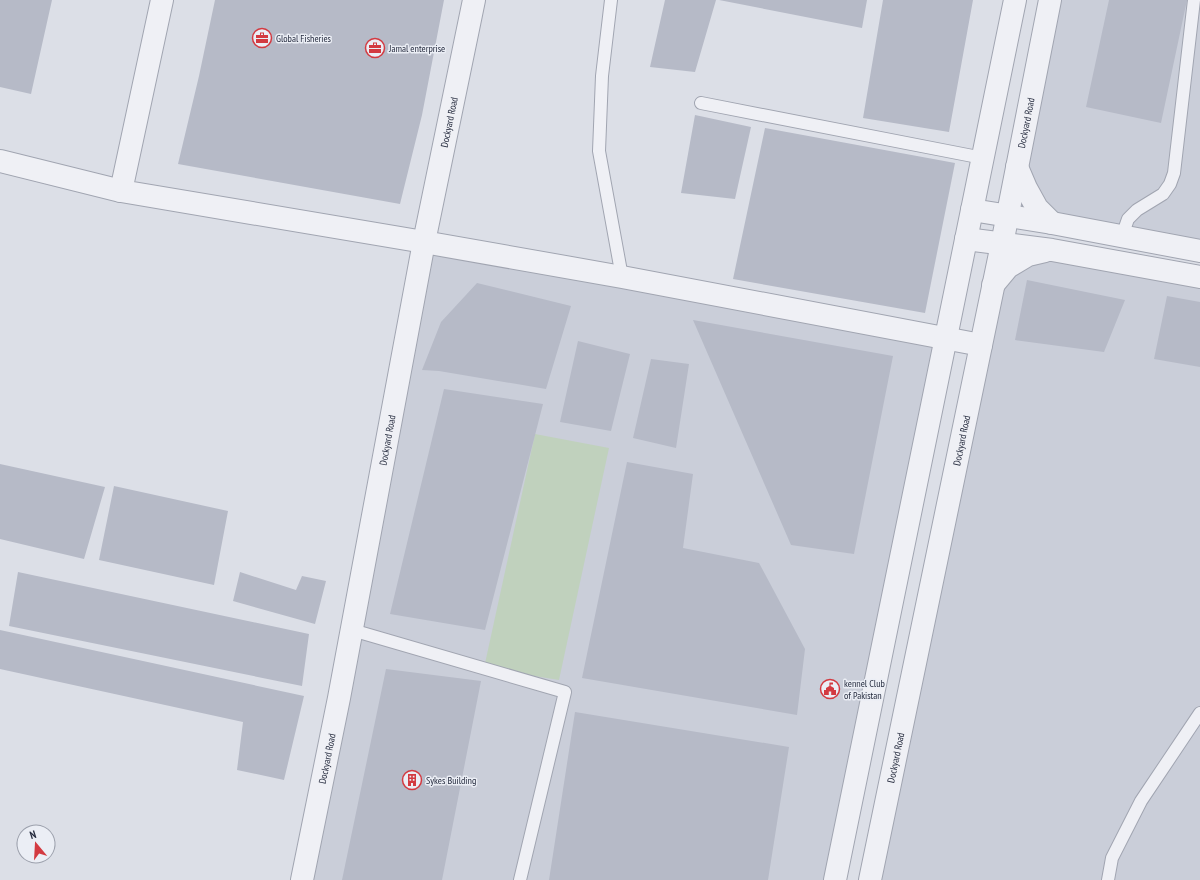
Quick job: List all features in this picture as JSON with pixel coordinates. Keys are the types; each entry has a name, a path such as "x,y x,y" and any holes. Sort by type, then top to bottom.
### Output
{"street":[{"path":"121,191 162,0"},
{"name":"Dockyard Road","path":"302,880 339,698 424,242 474,0"},
{"path":"835,880 1015,0"},
{"name":"Dockyard Road","path":"870,880 1002,244 1050,0"},
{"path":"0,161 121,191 622,277 981,345"},
{"path":"1017,167 1037,208 1052,223"},
{"path":"972,210 1052,223 1200,251"},
{"path":"966,239 1052,250 1200,277"},
{"path":"993,285 1008,267 1028,256 1052,250"}],"lane":[{"path":"612,0 602,76 599,151 622,277"},
{"path":"1122,236 1128,219 1137,210 1163,194 1170,184 1174,173 1194,0"},
{"path":"701,103 983,158"},
{"path":"352,630 565,692 520,880"},
{"path":"1108,880 1112,858 1141,802 1200,713"}],"shaded area":[{"path":"1051,0 1200,0 1200,251 1007,216"},
{"path":"424,242 945,339 835,880 302,880"},
{"path":"1029,258 1200,277 1200,880 870,880 994,286"}],"green space":[{"path":"535,434 609,448 559,680 484,668"}],"building":[{"path":"0,0 52,0 31,94 0,87"},
{"path":"215,0 444,0 422,115 400,204 178,164"},
{"path":"665,0 716,0 695,72 650,67"},
{"path":"719,0 867,0 862,28"},
{"path":"883,0 973,0 949,132 863,118"},
{"path":"1109,0 1187,0 1161,123 1086,107"},
{"path":"695,115 751,127 735,199 681,193"},
{"path":"765,128 955,163 925,313 733,279"},
{"path":"1027,280 1125,300 1104,352 1015,340"},
{"path":"477,283 571,306 546,389 439,371 422,370 441,322"},
{"path":"1167,296 1200,302 1200,367 1154,359"},
{"path":"693,320 893,356 854,554 791,545"},
{"path":"578,341 630,354 611,431 560,422"},
{"path":"651,359 689,364 676,448 633,438"},
{"path":"444,389 543,404 485,630 390,614"},
{"path":"627,462 693,474 683,548 759,563 805,649 797,715 582,678"},
{"path":"0,464 105,487 84,559 0,539"},
{"path":"114,486 228,511 214,585 99,560"},
{"path":"18,572 309,634 302,686 9,626"},
{"path":"240,572 296,590 302,576 326,581 315,624 233,601"},
{"path":"0,630 304,696 284,780 237,770 243,722 0,669"},
{"name":"Sykes Building","path":"386,669 481,681 442,880 342,880"},
{"path":"575,712 789,747 768,880 549,880"}],"place":[{"name":"Global Fisheries","path":"262,38"},
{"name":"Jamal enterprise","path":"375,48"},
{"name":"kennel Club of Pakistan","path":"830,689"},
{"name":"Sykes Building","path":"412,780"}]}
